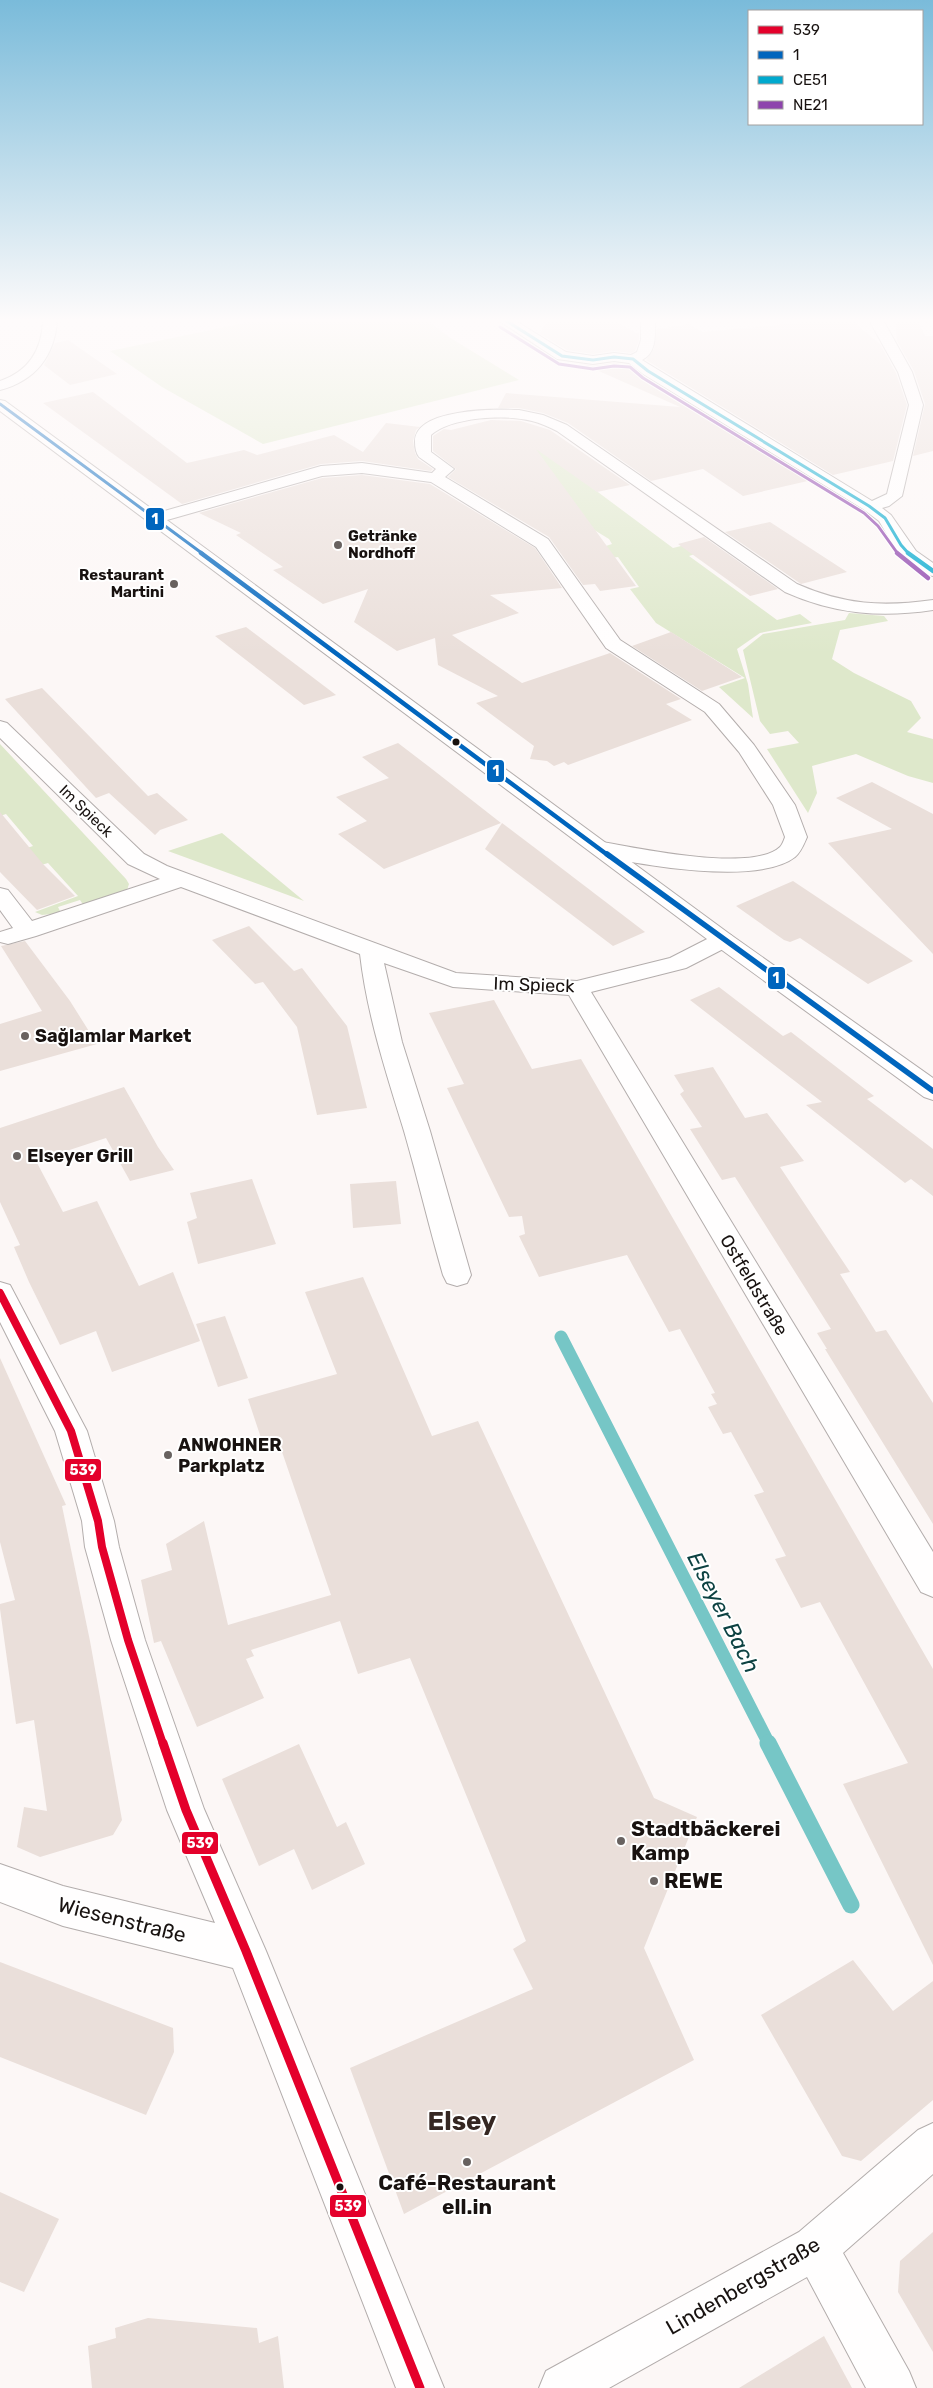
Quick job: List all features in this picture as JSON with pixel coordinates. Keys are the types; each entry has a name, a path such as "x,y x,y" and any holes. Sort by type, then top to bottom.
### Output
{"street":[{"path":"37,431 723,940 933,1092"},
{"path":"426,431 422,442 424,454 446,469 435,478"},
{"path":"567,431 791,588 837,606 871,611 900,611 933,604"},
{"path":"747,431 869,506 885,518 901,545 910,555 933,571"},
{"path":"869,506 883,503 894,496 910,431"},
{"path":"153,519 321,471 362,468 435,478 542,543 613,644 712,708 747,749 784,805 796,837 787,853 760,863 722,866 602,849"},
{"name":"Im Spieck","path":"0,727 136,859 182,879 453,980 520,986 578,988 678,963 723,940"},
{"path":"0,895 18,934 182,879"},
{"path":"371,950 373,973 384,1026 425,1158 457,1275"},
{"name":"Ostfeldstraße","path":"578,988 933,1582"},
{"path":"0,1293 71,1431 98,1521 102,1547 128,1640 155,1724 186,1810 246,1951 420,2388"},
{"name":"Wiesenstraße","path":"0,1883 63,1906 246,1951"},
{"name":"Lindenbergstraße","path":"563,2388 815,2248 933,2145"},
{"path":"815,2248 892,2388"}],"green space":[{"path":"241,431 313,431 263,444"},
{"path":"520,434 673,548 705,540 698,553 689,556 777,620 800,614 812,623 760,633 737,649 748,684 753,718 719,687 745,678 656,623 630,589 639,587 618,557 582,562 578,555 612,544 609,539 591,528"},
{"path":"849,613 884,616 888,621 840,630 832,659 854,673 911,701 921,718 907,732 933,739 933,783 908,776 856,754 812,766 817,793 808,813 767,749 799,743 788,731 770,734 760,721 743,650 763,634 845,620"},
{"path":"0,744 126,879 129,884 127,890 84,906 80,900 58,907 61,913 42,915 35,912 78,896 48,863 31,868 18,851 33,846 6,814 0,816"},
{"path":"222,833 304,901 168,851"}],"building":[{"path":"82,431 145,431 187,463 244,450 257,455 334,435 363,452 379,431 416,431 413,441 415,453 418,459 433,469 431,471 362,461 321,464 182,504"},
{"path":"440,431 552,431 630,485 597,492 536,449 636,586 600,591 595,584 583,585 549,537 448,477 456,469 433,451 433,436"},
{"path":"580,431 733,431 812,480 743,496 703,469 651,481"},
{"path":"762,431 900,431 893,461 833,475"},
{"path":"919,431 933,431 933,451 913,456"},
{"path":"362,475 430,484 535,548 562,588 490,595 519,613 452,635 522,683 610,653 681,699 666,704 692,720 568,765 564,762 554,766 547,761 530,759 534,746 476,703 498,696 438,665 435,638 397,651 354,622 368,589 323,604 273,570 283,567 236,535 241,533 199,513 322,478"},
{"path":"770,522 847,572 801,584 725,532"},
{"path":"704,537 778,589 750,596 678,544"},
{"path":"246,627 336,695 304,705 215,636"},
{"path":"671,632 742,677 702,691 632,646"},
{"path":"42,688 148,796 157,793 188,820 160,830 155,835 109,793 96,798 5,699"},
{"path":"398,743 501,823 384,869 338,834 367,821 336,797 389,778 362,757"},
{"path":"872,782 933,814 933,954 828,843 892,829 836,798"},
{"path":"0,812 43,864 75,896 37,910 0,872"},
{"path":"502,823 645,932 613,946 485,849"},
{"path":"793,881 913,961 868,984 800,938 790,942 784,940 736,906"},
{"path":"249,926 294,971 302,968 347,1026 367,1108 317,1115 297,1027 263,982 255,984 212,940"},
{"path":"25,941 70,1001 97,1044 0,1071 0,1024 42,1011 1,946"},
{"path":"719,987 783,1036 791,1032 874,1096 867,1099 933,1149 933,1196 911,1179 905,1183 806,1105 822,1102 690,1000"},
{"path":"494,1000 532,1069 581,1059 933,1669 933,1965 843,1784 908,1763 820,1602 801,1608 775,1559 786,1556 754,1495 764,1492 731,1432 723,1434 708,1407 717,1404 711,1394 715,1393 680,1329 669,1332 627,1255 539,1277 519,1236 525,1234 522,1216 509,1217 447,1088 464,1084 429,1013"},
{"path":"713,1067 745,1118 767,1113 804,1161 780,1167 850,1272 840,1274 876,1332 886,1330 933,1403 933,1524 825,1349 827,1349 817,1333 831,1329 735,1177 722,1180 690,1129 702,1127 680,1094 684,1091 674,1075"},
{"path":"124,1087 158,1147 174,1170 130,1181 106,1138 36,1161 63,1212 97,1201 139,1286 173,1272 200,1341 112,1372 96,1331 60,1345 29,1282 14,1247 20,1245 0,1202 0,1128"},
{"path":"252,1179 276,1244 198,1264 187,1222 197,1218 190,1193"},
{"path":"396,1181 401,1224 353,1228 350,1184"},
{"path":"363,1277 432,1436 478,1421 654,1798 697,1817 644,1948 694,2060 404,2214 350,2068 533,1989 513,1949 526,1941 410,1658 358,1674 340,1621 251,1650 254,1656 246,1659 264,1698 197,1727 161,1641 154,1643 141,1580 172,1570 166,1544 204,1521 228,1625 331,1595 280,1446 265,1450 248,1399 337,1374 305,1292"},
{"path":"225,1316 248,1378 218,1387 196,1324"},
{"path":"0,1358 66,1505 62,1506 90,1641 122,1820 113,1835 40,1857 17,1847 24,1807 47,1811 34,1720 16,1724 0,1609 0,1604 15,1600 0,1542"},
{"path":"299,1744 337,1827 346,1822 365,1864 312,1890 294,1849 259,1866 222,1779"},
{"path":"853,1960 893,2011 933,1981 933,2100 861,2161 842,2156 761,2015"},
{"path":"0,1962 173,2028 174,2052 146,2115 0,2057"},
{"path":"0,2192 59,2219 24,2292 0,2282"},
{"path":"933,2232 933,2352 898,2292 900,2261"},
{"path":"148,2318 257,2328 259,2343 278,2336 284,2388 92,2388 88,2346 116,2338 115,2328"},
{"path":"824,2336 852,2388 739,2388"}],"waterway":[{"name":"Elseyer Bach","path":"561,1337 769,1744"},
{"name":"Elseyer Bach","path":"768,1743 851,1905"}],"transit line":[{"name":"1","path":"37,431 723,940 933,1091"},
{"name":"NE21","path":"730,431 864,513 878,526 901,558 928,578"},
{"name":"CE51","path":"747,431 869,506 885,518 901,545 910,555 933,571"},
{"name":"539","path":"0,1293 71,1431 98,1521 102,1547 128,1640 186,1810 246,1951 420,2388"}],"place":[{"name":"Getränke Nordhoff","path":"338,545"},
{"name":"Restaurant Martini","path":"174,584"},
{"name":"Sağlamlar Market","path":"25,1036"},
{"name":"Elseyer Grill","path":"17,1156"},
{"name":"ANWOHNER Parkplatz","path":"168,1455"},
{"name":"Stadtbäckerei Kamp","path":"621,1841"},
{"name":"REWE","path":"654,1881"},
{"name":"Café-Restaurant ell.in","path":"467,2162"}],"district":[{"name":"Elsey","path":"462,2121"}]}
